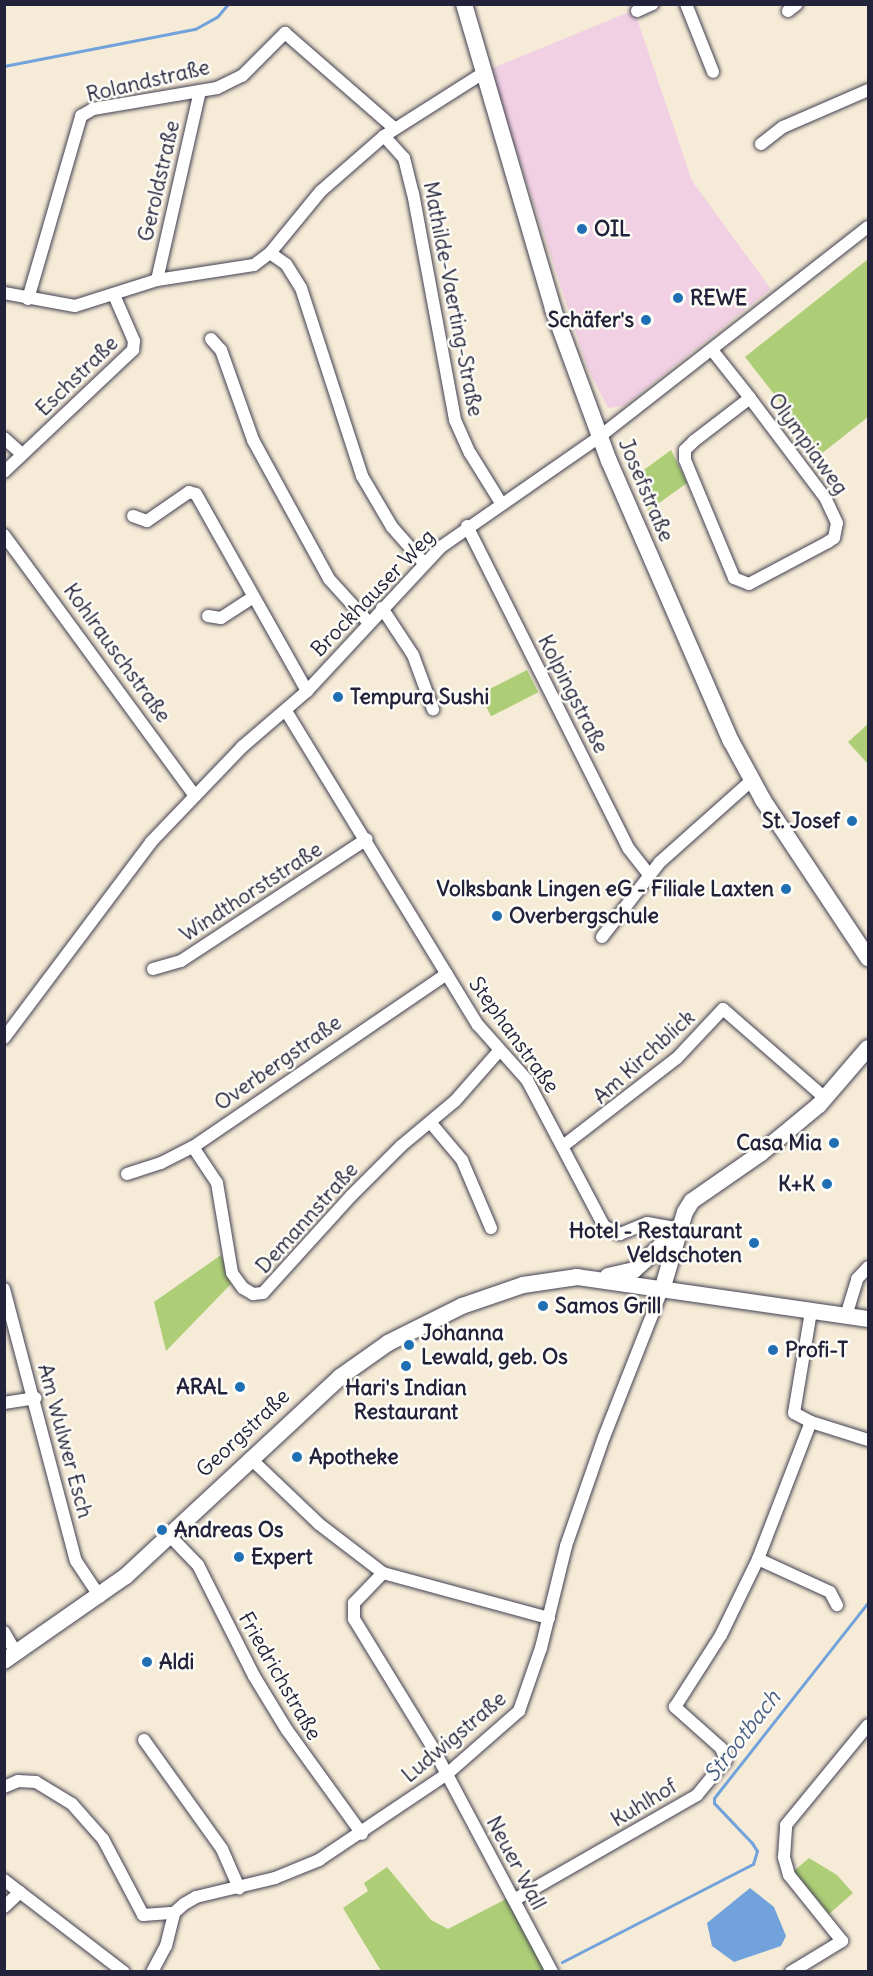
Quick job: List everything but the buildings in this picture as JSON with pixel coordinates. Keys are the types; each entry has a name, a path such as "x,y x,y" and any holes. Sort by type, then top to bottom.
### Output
{"main road":[{"name":"Josefstraße","path":"464,4 553,309 599,437 752,780 868,958"},
{"path":"662,1290 685,1212 702,1191 761,1153 825,1098 868,1048"},
{"path":"594,1278 623,1275 634,1270 680,1229"},
{"path":"594,1278 662,1290 868,1319"},
{"name":"Georgstraße","path":"10,1657 100,1597 340,1377 388,1342 462,1305 539,1282 594,1278"}],"street":[{"path":"637,11 652,4"},
{"path":"686,4 713,72"},
{"name":"Rolandstraße","path":"28,299 81,116 93,110 200,91 242,76 279,37 289,34 394,128"},
{"path":"4,293 75,306 157,280 254,265 270,253 303,210 384,136 485,72"},
{"path":"761,144 783,127 868,90"},
{"name":"Geroldstraße","path":"157,280 200,91"},
{"name":"Mathilde-Vaerting-Straße","path":"384,136 404,158 413,193 455,420 470,453 501,503"},
{"name":"Brockhauser Weg","path":"4,1038 126,871 242,747 308,691 423,563 467,526 599,437 868,227"},
{"path":"270,253 286,264 301,288 362,476 392,527 423,563"},
{"name":"Eschstraße","path":"4,472 136,346 114,295"},
{"path":"211,339 221,350 253,440 329,579 369,623"},
{"name":"Olympiaweg","path":"712,351 750,398 826,499 837,523 834,538 749,584 734,578 685,460 685,450 750,398"},
{"path":"4,438 22,454"},
{"path":"133,516 147,521 193,492 252,598 308,691"},
{"name":"Kolpingstraße","path":"467,526 628,849 649,875"},
{"name":"Kohlrauschstraße","path":"4,535 195,796"},
{"path":"208,616 221,618 252,598"},
{"path":"382,608 413,655 433,709"},
{"name":"Stephanstraße","path":"286,711 367,839 477,1025 527,1080 604,1226 620,1234 655,1222 680,1229"},
{"path":"602,937 649,875 676,846 752,780"},
{"name":"Windthorststraße","path":"153,969 164,968 200,949 367,839"},
{"name":"Overbergstraße","path":"127,1174 161,1163 193,1147 447,974"},
{"name":"Am Kirchblick","path":"563,1146 677,1058 723,1009 825,1098"},
{"name":"Demannstraße","path":"193,1147 217,1183 232,1273 243,1288 258,1294 268,1290 352,1195 455,1101 499,1051"},
{"path":"430,1122 462,1160 491,1228"},
{"path":"846,1316 857,1279 868,1267"},
{"name":"Ludwigstraße","path":"174,1913 196,1897 296,1872 362,1834 447,1774 460,1758 519,1712 549,1618 566,1546 662,1290"},
{"name":"Am Wulwer Esch","path":"5,1295 36,1398 76,1561 100,1597"},
{"path":"811,1311 794,1413 811,1422 868,1440"},
{"path":"4,1403 36,1398"},
{"name":"Kuhlhof","path":"514,1900 697,1795 726,1760 721,1748 675,1707 721,1635 758,1559 811,1422"},
{"path":"250,1458 319,1524 383,1574 549,1618"},
{"name":"Friedrichstraße","path":"169,1535 198,1565 281,1721 315,1773 362,1834"},
{"path":"758,1559 830,1592 837,1605"},
{"name":"Neuer Wall","path":"383,1574 352,1611 447,1774 552,1971"},
{"path":"4,1632 10,1657"},
{"path":"791,1971 842,1941 789,1875 783,1841 794,1812 868,1725"},
{"path":"144,1740 222,1849 239,1888"},
{"path":"4,1787 18,1781 36,1782 72,1804 103,1839 143,1915 174,1913 166,1946 152,1971"},
{"path":"4,1880 124,1971"},
{"path":"4,1907 20,1892"}],"shaded area":[{"path":"634,10 692,181 771,289 624,406 608,408 587,367 490,69"}],"green space":[{"path":"868,259 868,417 821,454 745,357"},
{"path":"671,450 687,483 648,511 637,475"},
{"path":"527,670 538,692 491,716 480,694"},
{"path":"868,724 868,764 848,742"},
{"path":"221,1255 231,1284 166,1351 154,1302"},
{"path":"809,1858 837,1875 853,1893 829,1914 794,1871"},
{"path":"387,1867 431,1920 448,1929 512,1896 549,1971 381,1971 343,1908 368,1891 364,1883"}],"water":[{"path":"750,1888 774,1907 786,1936 781,1946 734,1962 712,1946 707,1923"}],"waterway":[{"path":"4,66 195,29 217,17 228,4"},
{"name":"Strootbach","path":"562,1962 753,1864 757,1851 714,1803 714,1798 868,1602"}],"place":[{"name":"OIL","path":"582,229"},
{"name":"REWE","path":"678,298"},
{"name":"Schäfer's","path":"646,320"},
{"name":"Tempura Sushi","path":"338,697"},
{"name":"St. Josef","path":"852,821"},
{"name":"Volksbank Lingen eG - Filiale Laxten","path":"786,889"},
{"name":"Overbergschule","path":"497,916"},
{"name":"Casa Mia","path":"834,1143"},
{"name":"K+K","path":"827,1184"},
{"name":"Hotel - Restaurant Veldschoten","path":"754,1243"},
{"name":"Samos Grill","path":"543,1306"},
{"name":"Johanna Lewald, geb. Os","path":"409,1345"},
{"name":"Profi-T","path":"773,1350"},
{"name":"Hari's Indian Restaurant","path":"406,1366"},
{"name":"ARAL","path":"240,1387"},
{"name":"Apotheke","path":"297,1457"},
{"name":"Andreas Os","path":"162,1530"},
{"name":"Expert","path":"239,1557"},
{"name":"Aldi","path":"147,1662"}]}
